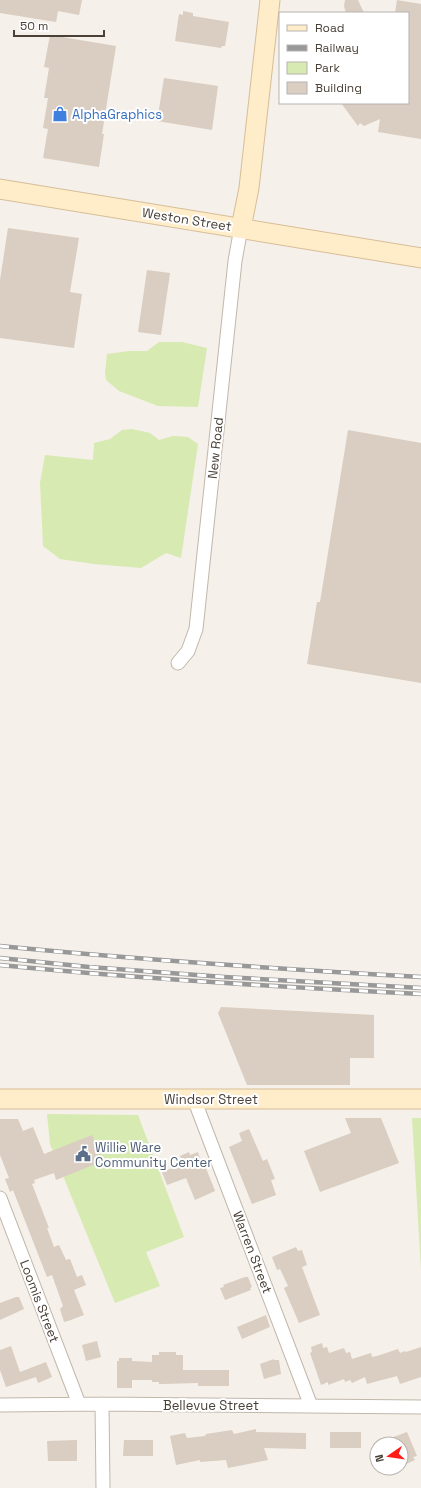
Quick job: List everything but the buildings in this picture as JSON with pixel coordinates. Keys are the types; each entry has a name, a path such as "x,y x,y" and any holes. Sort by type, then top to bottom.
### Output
{"main road":[{"name":"Weston Street","path":"0,189 241,228 249,188 270,0"},
{"path":"241,228 421,258"},
{"name":"Windsor Street","path":"0,1099 421,1099"}],"street":[{"name":"New Road","path":"178,663 188,651 196,630 235,261 241,228"},
{"name":"Warren Street","path":"194,1099 311,1406"},
{"name":"Loomis Street","path":"0,1198 80,1404"},
{"name":"Bellevue Street","path":"0,1405 102,1404 421,1407"},
{"path":"102,1404 103,1488"}],"green space":[{"path":"159,342 182,342 207,348 198,407 158,406 119,391 106,380 105,373 107,354 129,351 147,351"},
{"path":"132,429 150,433 159,440 173,436 188,437 198,444 181,558 166,553 141,568 94,564 60,559 43,546 40,483 45,455 93,460 94,443 110,439 122,430"},
{"path":"47,1114 138,1115 184,1237 146,1252 160,1286 115,1303 50,1144"},
{"path":"412,1118 421,1118 421,1270"}],"railway":[{"path":"0,946 210,964 421,977"},
{"path":"0,958 89,967 224,977 421,988"},
{"path":"0,965 210,982 421,994"}],"place":[{"name":"AlphaGraphics","path":"60,114"},
{"name":"Willie Ware Community Center","path":"83,1154"}]}
